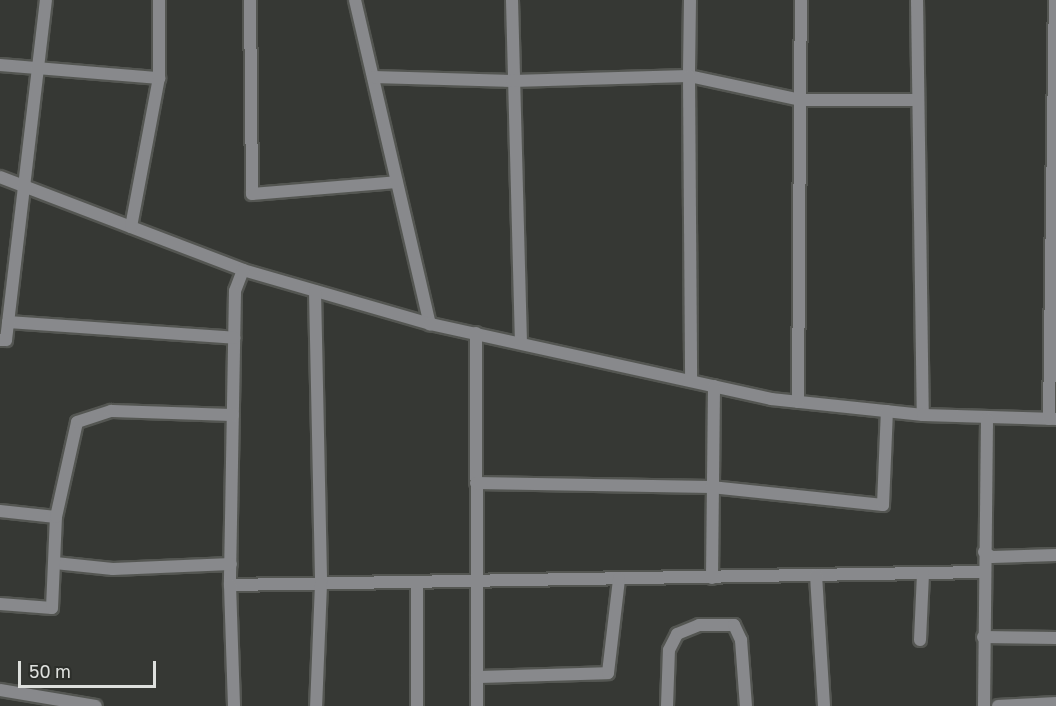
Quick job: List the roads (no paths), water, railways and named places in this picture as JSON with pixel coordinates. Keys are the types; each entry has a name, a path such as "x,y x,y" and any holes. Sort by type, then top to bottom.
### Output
{"street":[{"path":"0,340 6,340 21,183 40,67 46,0"},
{"path":"132,227 159,78 159,0"},
{"path":"250,0 252,194 397,182"},
{"path":"355,0 430,324"},
{"path":"512,0 512,81 521,343"},
{"path":"690,0 691,381"},
{"path":"798,402 801,0"},
{"path":"917,0 923,415"},
{"path":"0,177 21,183 243,270 430,324 798,402 923,415 987,419 1052,419 1055,0"},
{"path":"0,65 159,78"},
{"path":"373,76 512,81 689,76 801,100 918,100"},
{"path":"234,706 230,585 234,338 235,291 243,270"},
{"path":"315,291 321,584 316,706"},
{"path":"8,322 234,338"},
{"path":"476,333 477,706"},
{"path":"712,578 711,487 714,386"},
{"path":"0,604 52,608 56,517 69,440 85,416 111,411 233,415"},
{"path":"476,483 711,487 883,505 887,411"},
{"path":"984,706 987,419"},
{"path":"0,511 56,517"},
{"path":"984,552 992,557 1056,555"},
{"path":"55,563 113,569 231,564"},
{"path":"230,585 984,572"},
{"path":"920,640 923,573"},
{"path":"816,576 824,706"},
{"path":"477,677 608,673 619,579"},
{"path":"417,583 417,706"},
{"path":"668,706 669,650 677,634 699,625 734,625 741,640 746,706"},
{"path":"983,637 1056,638"},
{"path":"0,690 96,706"},
{"path":"998,706 1056,703"}]}
